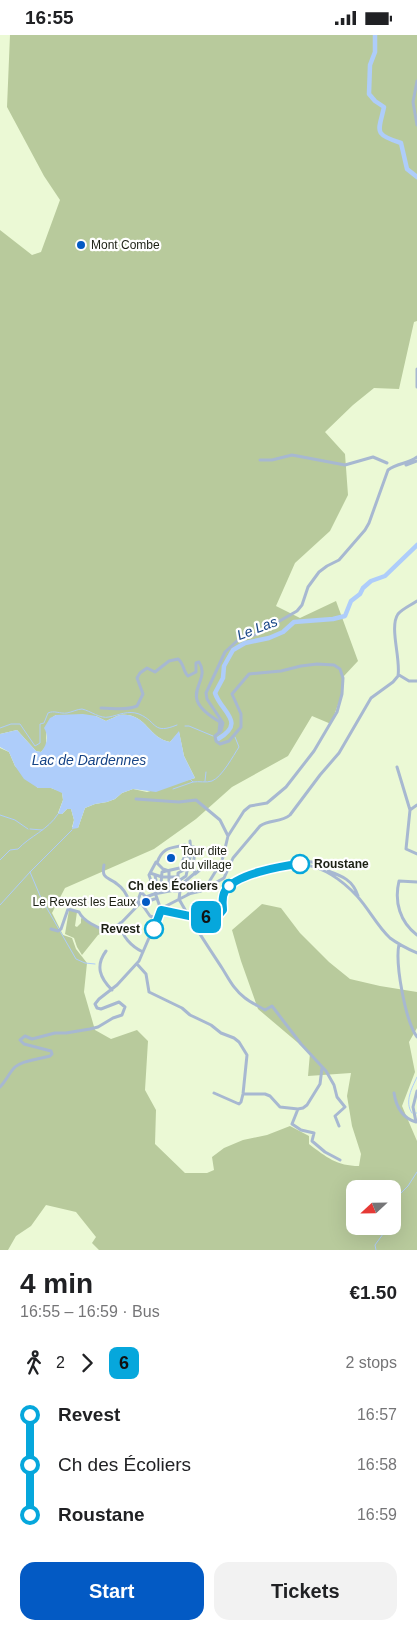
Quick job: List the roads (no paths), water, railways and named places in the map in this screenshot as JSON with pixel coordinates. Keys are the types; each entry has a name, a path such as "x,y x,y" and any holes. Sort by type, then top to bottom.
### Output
{"street":[{"path":"417,81 413,101 417,125"},
{"path":"417,369 417,387"},
{"path":"260,460 271,460 294,455 345,465 368,460 373,457 388,463 391,468"},
{"path":"160,909 204,887 222,861 228,835 247,808 265,804 276,797 288,785 314,751 338,709 343,684 341,671 334,665 301,666 283,671 247,675 232,694 241,714 241,727 229,741 224,744 218,743 215,738 223,726 223,722 208,700 206,692 224,653 238,640 257,634 301,607 308,589 319,573 326,566 339,560 366,528 391,468 417,459"},
{"path":"188,894 192,895 223,879 233,859 261,825 282,820 290,815 318,777 340,753 370,698 393,682 398,675 398,654 394,624 399,613 417,601"},
{"path":"101,708 124,710 137,706 143,694 137,679 146,668 155,672 166,663 178,659 188,676 196,672 196,663 199,662 202,672 197,688 197,701 202,711 220,722 219,733"},
{"path":"398,675 409,681 417,681"},
{"path":"397,767 410,810 406,849 417,854"},
{"path":"136,799 180,802 196,800 220,820 228,835"},
{"path":"410,810 417,805"},
{"path":"173,891 185,883 190,857 190,841"},
{"path":"0,1087 19,1064 52,1054 50,1051 24,1044 20,1040 25,1037 32,1039 55,1033 66,1033 98,1027 122,1015 125,1011 125,1007 119,1002 101,1009 97,1008 95,1004 112,990 137,964 158,919 162,873 169,871 195,872 193,866 194,847 191,848 184,845 164,851 152,875"},
{"path":"186,871 184,857 190,857"},
{"path":"159,859 159,865 169,871"},
{"path":"302,861 312,862 335,877 358,897"},
{"path":"104,865 103,873 106,879 117,883 128,895 130,901 140,903"},
{"path":"160,909 188,915 210,917 220,915 223,910 223,897 232,884 253,874 285,865 315,865 340,874 353,886 358,897 381,928 399,944 417,953"},
{"path":"178,879 178,873 201,869"},
{"path":"149,901 169,878 169,871"},
{"path":"51,929 59,930 68,909 79,912 81,916 98,928 108,931 121,923 146,897 178,879 186,871"},
{"path":"152,875 178,879"},
{"path":"152,875 160,888 180,891 179,899 188,915 228,979 240,994 265,1010 272,1006 300,1044 328,1074 337,1097 345,1107 335,1116 339,1126"},
{"path":"417,882 399,881 397,901 403,921 417,935"},
{"path":"160,888 180,887"},
{"path":"146,897 141,892 138,899 150,916 158,919"},
{"path":"121,923 122,931 128,941 133,947 143,952"},
{"path":"399,944 405,1006 417,1037"},
{"path":"106,951 101,960 100,975 112,990"},
{"path":"137,964 146,974 149,993 182,1008 190,1015 227,1035 239,1043 247,1055 244,1094 239,1104 214,1093"},
{"path":"244,1094 265,1094 270,1096 278,1106 298,1109 307,1105 320,1084 322,1068"},
{"path":"394,1093 397,1107 407,1118 416,1122 413,1107 417,1091"},
{"path":"298,1109 292,1124 301,1130 314,1133 312,1141 325,1152 340,1160"}],"water":[{"name":"Lac de Dardennes","path":"83,714 96,716 106,721 120,715 136,717 157,736 170,742 179,731 184,756 195,778 156,792 133,789 122,793 115,799 85,808 78,828 72,829 74,820 71,809 58,814 63,800 62,793 51,788 38,788 24,779 15,766 9,752 0,747 0,734 17,730 36,751 41,752 47,740 44,728 50,718 56,715"}],"waterway":[{"path":"375,35 375,52 370,65 369,94 384,107 380,131 385,137 401,143 407,169 417,177"},
{"name":"Le Las","path":"218,739 231,727 230,717 215,693 223,678 224,666 233,650 245,643 269,638 283,632 294,622 333,619 345,616 351,601 360,594 363,588 371,581 385,576 417,545"},
{"path":"0,728 11,724 20,724 35,746 40,743 40,724 44,723 50,712 67,713 82,709 106,717 131,713 145,717 159,728 163,729 177,725"},
{"path":"185,726 213,736"},
{"path":"190,779 193,782 210,782 216,779 239,747 235,737"},
{"path":"205,781 206,772"},
{"path":"173,789 193,782"},
{"path":"0,860 10,850 18,849 44,829 58,814"},
{"path":"0,815 15,820 28,829"},
{"path":"30,829 42,830"},
{"path":"0,905 72,830"},
{"path":"30,872 41,898 76,959 85,963 95,964"},
{"path":"412,1113 409,1100 417,1077"},
{"path":"401,1193 417,1172"},
{"path":"376,1250 375,1245 382,1235"}],"place":[{"name":"Mont Combe","path":"81,245"},
{"name":"Tour dite du village","path":"171,858"},
{"name":"Roustane","path":"300,864"},
{"name":"Ch des Écoliers","path":"229,886"},
{"name":"Le Revest les Eaux","path":"146,902"},
{"name":"Revest","path":"154,929"}]}
